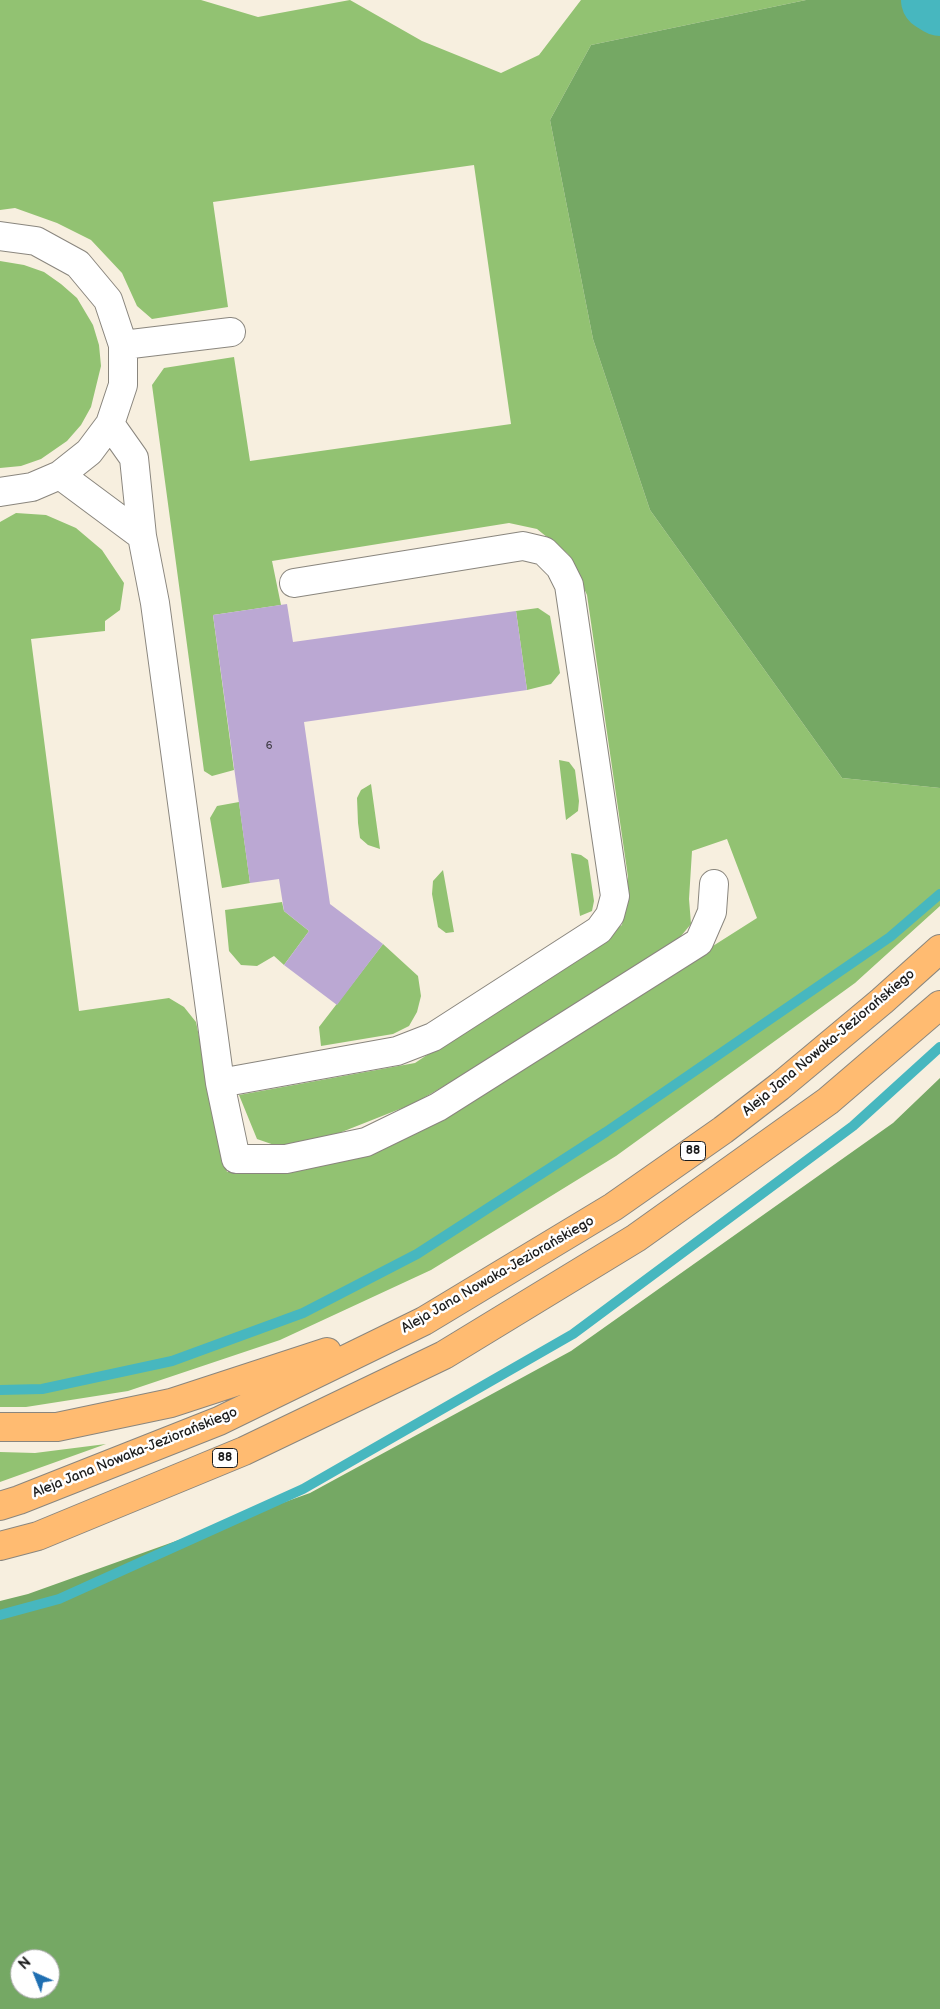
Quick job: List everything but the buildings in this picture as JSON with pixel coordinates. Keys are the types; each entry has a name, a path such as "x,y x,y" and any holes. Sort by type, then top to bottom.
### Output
{"main road":[{"name":"Aleja Jana Nowaka-Jeziorańskiego","path":"0,1506 220,1421 424,1321 614,1207 723,1130 838,1038 940,949"},
{"name":"88","path":"0,1546 38,1536 244,1450 444,1355 636,1238 828,1101 940,1005"},
{"path":"0,1427 57,1427 171,1403 424,1321"}],"lane":[{"path":"0,236 36,241 78,264 108,300 123,345 123,385 110,424 89,452 60,475 32,487 0,492"},
{"path":"123,345 231,332"},
{"path":"110,424 134,458 142,536 155,603 220,1083 236,1160 286,1159 366,1142 438,1107 700,942 712,912 714,884"},
{"path":"60,475 142,536"},
{"path":"220,1083 398,1051 432,1037 599,930 610,915 615,896 569,585 560,567 544,551 523,546 294,583"}],"green space":[{"path":"0,0 201,0 258,17 350,0 422,41 501,73 539,55 581,0 806,0 591,45 550,120 593,339 650,510 842,778 940,788 940,906 855,983 616,1156 431,1270 280,1340 128,1391 26,1407 0,1407 0,522 16,513 46,515 76,528 102,550 124,583 120,610 105,621 105,631 31,639 79,1011 169,998 184,1007 196,1022 227,1172 296,1167 694,958 757,918 727,839 692,851 689,899 691,924 676,942 553,1022 415,1103 319,1141 283,1148 257,1139 239,1095 415,1063 622,925 628,877 587,595 568,554 537,529 509,523 272,561 281,605 213,615 234,770 212,776 204,771 152,385 164,368 234,357 250,461 511,424 474,165 213,202 228,307 152,319 137,306 122,273 91,240 57,223 15,208 0,210"},
{"path":"806,0 940,0 940,788 842,778 650,510 593,339 550,120 591,45"},
{"path":"0,261 24,265 44,272 77,298 93,325 99,345 101,366 91,407 81,425 67,441 41,459 21,466 0,468"},
{"path":"538,608 550,616 560,673 551,684 527,690 516,611"},
{"path":"559,760 569,762 575,770 579,801 578,811 566,820"},
{"path":"371,784 380,849 368,845 360,838 357,798 361,790"},
{"path":"239,802 250,883 222,888 210,818 217,806"},
{"path":"571,853 581,855 588,860 594,901 592,911 580,916"},
{"path":"443,870 454,932 446,933 438,927 432,894 433,881"},
{"path":"282,902 284,911 309,931 284,965 274,956 257,966 241,965 229,951 225,910"},
{"path":"383,944 418,976 421,996 417,1012 409,1026 393,1034 321,1046 319,1027"},
{"path":"940,1078 940,2009 0,2009 0,1601 28,1594 310,1493 571,1351 893,1123"},
{"path":"106,1444 0,1482 0,1452 35,1453"}],"waterway":[{"path":"932,0 940,5"},
{"path":"0,1390 42,1389 172,1361 303,1313 417,1254 606,1132 890,937 940,894"},
{"path":"0,1615 59,1599 303,1489 573,1334 853,1126 940,1047"}]}
